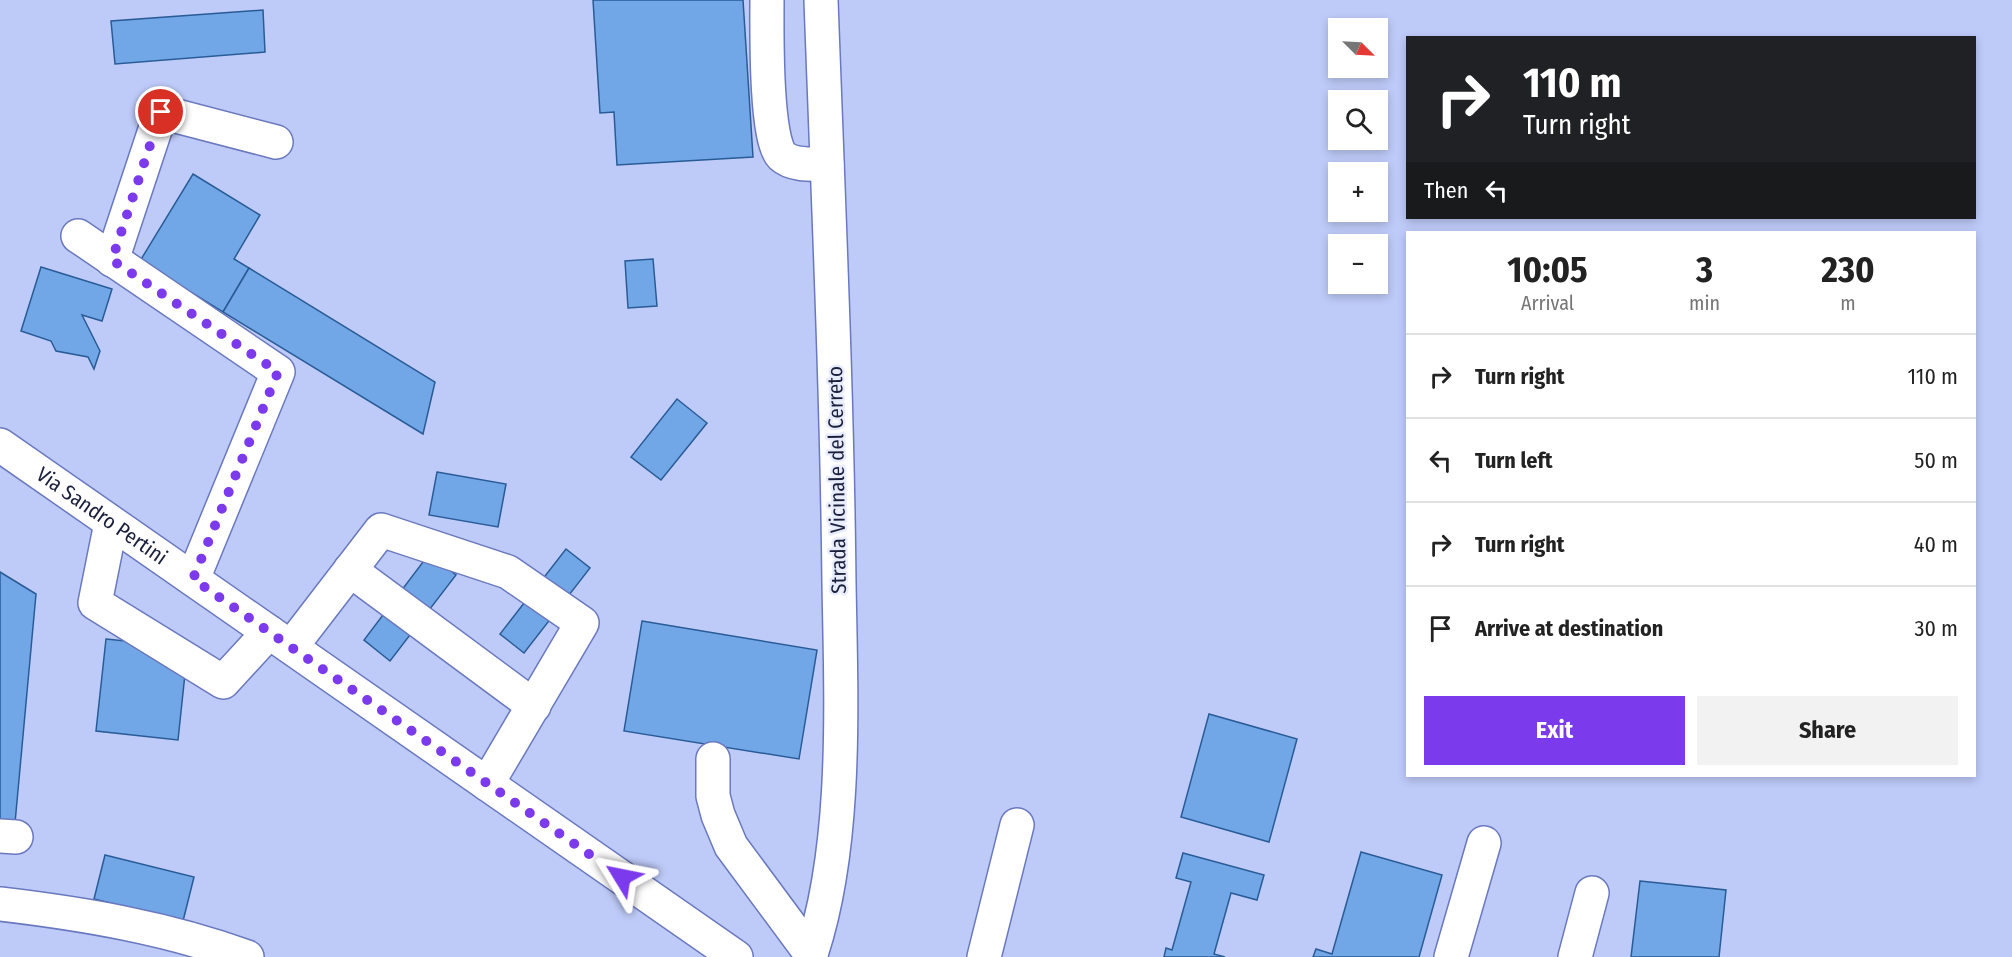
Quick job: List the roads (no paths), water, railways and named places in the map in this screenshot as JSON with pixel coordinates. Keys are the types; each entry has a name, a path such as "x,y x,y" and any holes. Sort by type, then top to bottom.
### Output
{"street":[{"path":"766,0 771,116 777,145 781,155 791,160 802,164 827,164"},
{"name":"Strada Vicinale del Cerreto","path":"811,956 822,914 831,863 839,756 837,453 821,0"},
{"path":"112,260 161,112 276,142"},
{"path":"78,236 278,372 193,579"},
{"name":"Via Sandro Pertini","path":"0,445 736,957"},
{"path":"111,523 95,603 223,682 280,639 350,570 381,530 508,572 582,623 488,784"},
{"path":"350,570 534,706"},
{"path":"713,759 713,796 731,846 811,956"},
{"path":"984,957 1017,825"},
{"path":"1451,957 1484,843"},
{"path":"1575,957 1592,893"},
{"path":"0,903 147,927 199,940 247,957"}]}
